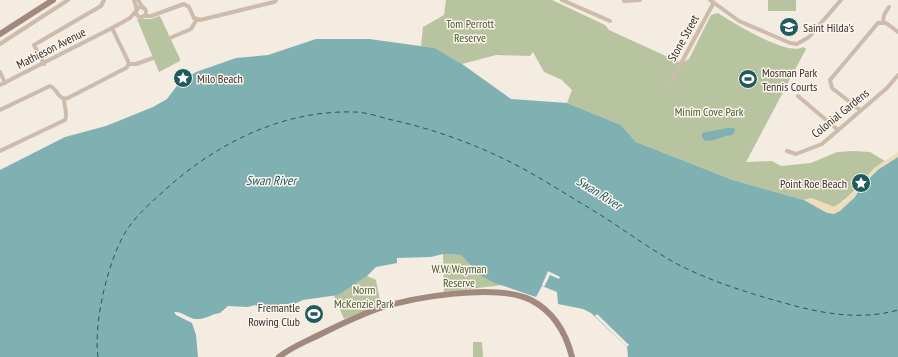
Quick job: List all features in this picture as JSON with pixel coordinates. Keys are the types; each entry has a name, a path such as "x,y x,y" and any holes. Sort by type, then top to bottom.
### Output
{"street":[{"path":"0,34 53,0"},
{"path":"0,44 68,0"},
{"path":"44,64 34,45 101,6 104,0"},
{"path":"134,0 138,16"},
{"path":"138,0 144,12"},
{"path":"186,5 189,0"},
{"path":"196,19 215,17 274,2 276,0"},
{"path":"562,0 610,21"},
{"path":"624,0 640,0"},
{"path":"712,2 739,21 790,43 797,44 809,37 841,0"},
{"name":"Stone Street","path":"671,82 712,2"},
{"path":"136,10 154,15 184,4 186,5"},
{"path":"186,5 196,19"},
{"path":"883,22 884,15 889,7"},
{"name":"Mathieson Avenue","path":"127,20 136,10"},
{"name":"Mathieson Avenue","path":"0,85 144,12"},
{"path":"170,38 191,29 196,19"},
{"path":"860,110 832,88 830,80 878,23 886,23 898,32"},
{"path":"112,28 128,64"},
{"path":"128,64 136,64 153,58"},
{"path":"64,99 126,68 128,64"},
{"path":"0,72 5,83"},
{"name":"Colonial Gardens","path":"787,152 796,154 822,144 887,88 898,75"},
{"path":"0,110 50,86 53,87 60,97 64,99"},
{"path":"798,96 838,130"},
{"path":"0,151 65,120 67,114 64,108 64,99"},
{"path":"279,357 292,347 376,310 422,298 485,292 515,295 531,300 544,308 562,328 568,341 572,357"}],"green space":[{"path":"446,0 552,0 605,25 609,30 681,63 689,59 711,15 718,13 773,43 796,49 803,47 806,49 746,162 772,161 781,166 811,163 837,152 853,151 870,152 885,161 871,172 848,197 834,207 811,198 804,200 733,180 636,142 621,125 567,103 572,90 562,80 544,72 533,52 530,56 496,55 462,64 435,48 421,46 423,27 444,15"},
{"path":"768,0 796,0 796,11 768,11"},
{"path":"160,16 180,61 159,72 137,19 151,19"},
{"name":"W.W. Wayman Reserve","path":"443,254 461,255 482,276 503,285 444,292"},
{"name":"Norm McKenzie Park","path":"367,276 376,280 381,305 344,319 334,296"},
{"path":"473,342 482,342 483,357 473,357"}],"sand":[{"name":"Point Roe Beach","path":"898,152 898,157 871,175 842,211 828,214 804,200 811,198 834,207 845,201 874,168"}],"water":[{"name":"Swan River","path":"316,39 369,39 435,48 462,64 511,99 567,103 621,125 636,142 733,180 804,200 827,213 834,214 840,211 854,198 864,183 879,169 898,157 898,357 628,357 627,347 591,313 583,309 558,304 557,292 542,286 536,297 495,283 481,276 461,255 443,254 431,257 397,258 397,263 376,267 367,276 338,295 303,300 294,304 280,304 273,308 262,308 255,305 248,307 228,306 220,313 199,319 174,312 176,315 192,323 196,335 198,357 0,357 0,170 65,137 106,126 153,107 167,99 179,83 196,72 236,58 268,55"},
{"path":"734,128 735,131 732,135 709,141 705,141 702,137 702,133"}],"pier":[{"path":"548,271 560,277 559,279 550,275 544,287 542,285"},
{"path":"597,314 629,345 627,347 595,316"}],"ferry route":[{"path":"98,357 97,343 100,307 110,269 123,236 131,224 147,206 186,172 207,157 252,132 277,123 328,113 354,112 373,115 433,131 461,140 487,151 513,163 550,184 672,261 707,278 731,287 795,306 824,312 869,315 898,310"}],"place":[{"name":"Saint Hilda's","path":"789,27"},
{"name":"Milo Beach","path":"183,78"},
{"name":"Mosman Park Tennis Courts","path":"748,79"},
{"name":"Point Roe Beach","path":"861,183"},
{"name":"Fremantle Rowing Club","path":"314,314"}],"park label":[{"name":"Tom Perrott Reserve","path":"470,30"},
{"name":"Minim Cove Park","path":"709,111"}]}
